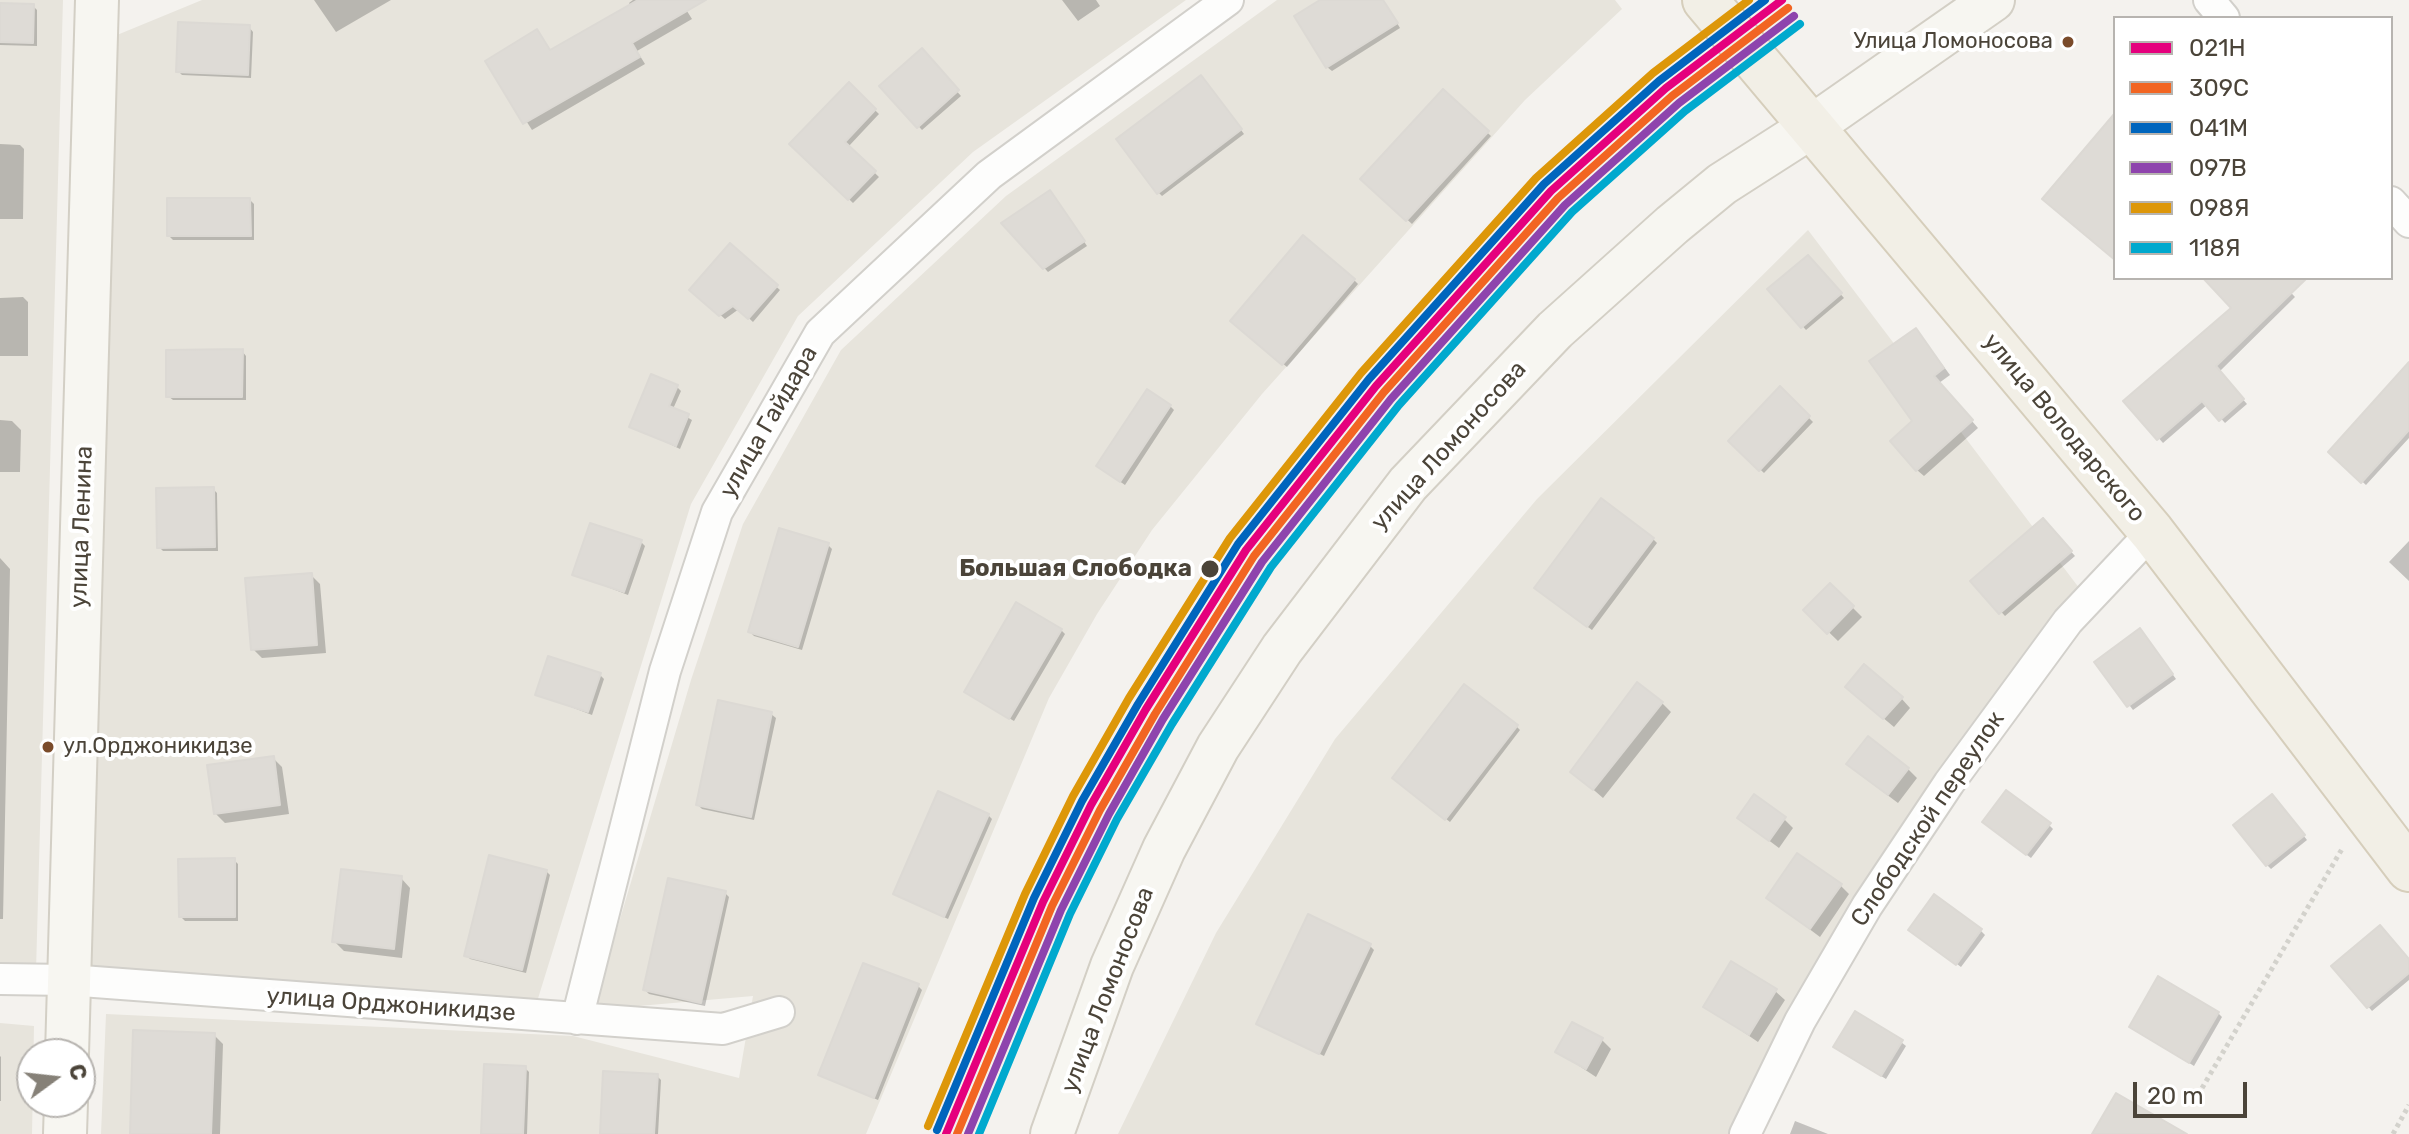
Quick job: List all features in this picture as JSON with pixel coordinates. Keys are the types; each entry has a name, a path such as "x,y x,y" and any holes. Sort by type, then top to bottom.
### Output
{"main road":[{"name":"улица Ленина","path":"67,1038 97,0"},
{"name":"улица Володарского","path":"1705,0 2152,532 2409,869"},
{"name":"улица Ломоносова","path":"1052,1134 1112,966 1164,849 1218,747 1282,649 1408,484 1555,330 1722,184 1811,127 1993,0"}],"street":[{"name":"улица Гайдара","path":"577,1019 665,671 717,512 820,333 989,175 1228,0"},
{"path":"2209,0 2222,16"},
{"path":"2393,204 2409,222"},
{"name":"Слободской переулок","path":"1745,1134 1800,1021 1867,906 1941,795 2068,621 2152,532"},
{"name":"улица Орджоникидзе","path":"0,979 68,980 723,1029 779,1012"}],"path":[{"path":"2198,1095 2364,811"},
{"path":"2393,1134 2409,1105"}],"shaded area":[{"path":"0,0 63,0 36,971 0,969"},
{"path":"202,0 1186,0 973,152 798,316 691,504 536,1005 91,974 117,35"},
{"path":"1277,0 1615,0 1622,9 1525,100 1262,394 1152,530 1097,614 1049,698 866,1134 101,1134 106,1014 573,1036 739,1078 753,996 593,1010 691,680 743,524 841,350 1006,196"},
{"path":"1808,230 2092,605 1863,891 1745,1134 1118,1134 1216,933 1335,739 1537,499"},
{"path":"0,1023 34,1026 34,1038 16,1038 16,1118 32,1118 32,1134 0,1134"}],"building":[{"path":"638,0 706,0 632,43 640,57 523,124 485,61 537,29 550,50"},
{"path":"1320,0 1383,0 1398,23 1326,68 1294,16"},
{"path":"0,3 34,4 33,43 0,42"},
{"path":"178,22 250,25 248,75 176,72"},
{"path":"922,48 959,90 917,128 879,86"},
{"path":"1201,75 1242,129 1157,194 1116,139"},
{"path":"849,82 876,109 845,142 876,171 848,200 789,144"},
{"path":"1443,89 1489,131 1406,221 1360,179"},
{"path":"2113,115 2113,258 2042,199"},
{"path":"1050,190 1085,241 1043,269 1001,223"},
{"path":"167,198 250,198 251,236 167,236"},
{"path":"1303,235 1355,279 1282,365 1230,321"},
{"path":"730,243 778,285 748,319 733,306 719,316 689,290"},
{"path":"1808,255 1842,293 1801,328 1767,289"},
{"path":"2205,280 2305,280 2216,366 2244,399 2219,421 2202,401 2157,440 2123,401 2231,308"},
{"path":"1916,328 1944,368 1934,376 1973,420 1916,471 1890,441 1912,421 1869,361"},
{"path":"243,349 242,397 166,397 166,350"},
{"path":"2409,362 2409,430 2361,483 2328,452"},
{"path":"651,374 678,385 669,406 689,414 676,446 629,427"},
{"path":"1780,386 1810,416 1759,471 1728,441"},
{"path":"1147,389 1171,405 1120,482 1096,466"},
{"path":"214,487 215,547 157,548 156,488"},
{"path":"1601,498 1654,538 1587,627 1534,588"},
{"path":"2043,518 2072,551 1999,614 1970,581"},
{"path":"590,523 642,540 624,592 572,575"},
{"path":"779,528 829,543 798,647 748,632"},
{"path":"312,573 317,645 251,650 245,578"},
{"path":"1830,583 1854,606 1827,634 1803,610"},
{"path":"1016,602 1062,629 1009,719 964,692"},
{"path":"2140,628 2173,674 2127,707 2094,662"},
{"path":"548,656 601,673 588,712 535,695"},
{"path":"1864,664 1903,697 1883,719 1845,687"},
{"path":"1637,682 1663,702 1593,790 1570,772"},
{"path":"1464,684 1518,725 1445,820 1392,778"},
{"path":"718,700 772,712 751,817 696,805"},
{"path":"1868,736 1909,768 1888,795 1846,764"},
{"path":"274,756 280,805 214,814 207,765"},
{"path":"2006,790 2051,823 2026,855 1982,822"},
{"path":"938,791 989,814 944,917 893,894"},
{"path":"1754,794 1786,817 1769,841 1737,818"},
{"path":"2272,794 2305,835 2266,866 2233,825"},
{"path":"1797,853 1842,884 1810,929 1766,898"},
{"path":"489,855 547,870 522,970 464,956"},
{"path":"235,858 235,917 179,917 178,859"},
{"path":"341,869 402,876 394,949 332,942"},
{"path":"668,878 726,891 701,1003 643,990"},
{"path":"1934,894 1982,929 1956,965 1908,930"},
{"path":"1308,914 1371,944 1319,1054 1256,1024"},
{"path":"2380,925 2409,959 2409,973 2367,1008 2331,966"},
{"path":"1731,961 1777,989 1749,1035 1703,1007"},
{"path":"863,963 919,984 874,1098 818,1075"},
{"path":"2158,976 2219,1012 2189,1063 2129,1027"},
{"path":"1855,1011 1903,1040 1881,1076 1833,1047"},
{"path":"1572,1022 1603,1038 1586,1069 1555,1052"},
{"path":"133,1030 215,1033 211,1134 130,1134"},
{"path":"484,1064 526,1066 523,1134 481,1134"},
{"path":"603,1071 658,1074 654,1134 600,1134"},
{"path":"2116,1093 2187,1134 2092,1134"}],"transit line":[{"name":"098Я","path":"928,1126 1025,894 1073,796 1129,698 1230,538 1361,373 1536,178 1653,73 1749,0"},
{"name":"041М","path":"937,1130 1034,898 1082,801 1138,704 1238,544 1369,379 1544,184 1659,81 1765,0"},
{"name":"021Н","path":"946,1134 1043,902 1091,805 1146,709 1246,550 1376,386 1551,191 1666,88 1782,0"},
{"name":"309С","path":"957,1134 1052,906 1100,810 1155,714 1254,556 1384,392 1558,198 1672,96 1788,8"},
{"name":"097В","path":"968,1134 1061,910 1109,814 1163,719 1262,562 1391,399 1565,205 1679,103 1794,16"},
{"name":"118Я","path":"979,1134 1070,914 1117,819 1172,724 1271,567 1399,405 1572,212 1685,111 1800,24"}],"place":[{"name":"Улица Ломоносова","path":"2068,42"},
{"name":"Большая Слободка","path":"1210,569"},
{"name":"ул.Орджоникидзе","path":"48,747"}]}
